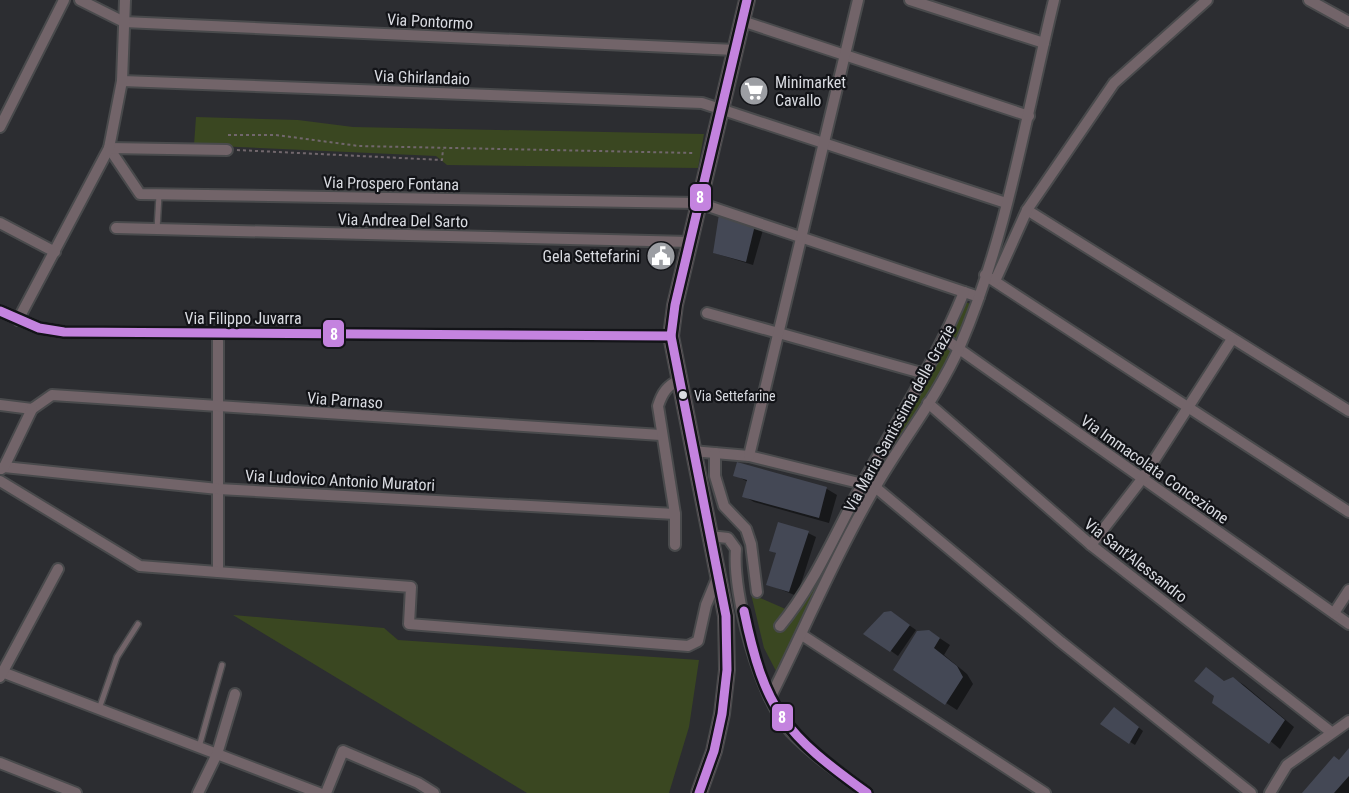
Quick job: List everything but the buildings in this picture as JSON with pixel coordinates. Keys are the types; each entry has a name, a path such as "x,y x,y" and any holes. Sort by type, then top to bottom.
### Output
{"street":[{"path":"0,127 64,0"},
{"path":"80,0 124,22"},
{"path":"18,320 109,148 122,81 125,0"},
{"path":"699,793 714,751 722,714 727,670 726,616 670,336 747,0"},
{"path":"749,456 858,0"},
{"path":"910,0 1044,43"},
{"name":"Via Maria Santissima delle Grazie","path":"990,278 1054,0"},
{"name":"Via Maria Santissima delle Grazie","path":"770,698 875,487 928,404 959,348 979,297 1028,210 1114,83 1206,0"},
{"path":"1309,0 1349,22"},
{"path":"742,21 1029,116"},
{"name":"Via Pontormo","path":"124,22 735,50"},
{"name":"Via Ghirlandaio","path":"122,81 702,103 722,107 1006,203"},
{"path":"109,148 227,150"},
{"name":"Via Prospero Fontana","path":"109,148 140,194 699,203 979,297"},
{"path":"1028,210 1349,411"},
{"path":"0,223 55,252"},
{"name":"Via Andrea Del Sarto","path":"116,228 690,242"},
{"path":"990,278 1349,512"},
{"name":"Via Maria Santissima delle Grazie","path":"780,626 798,605 862,483 945,339 964,292"},
{"name":"Via Filippo Juvarra","path":"0,311 39,328 64,332 670,336"},
{"path":"707,313 924,374"},
{"path":"218,333 218,572"},
{"name":"Via Immacolata Concezione","path":"945,339 1349,624"},
{"path":"1091,545 1142,479 1232,339"},
{"path":"675,545 675,514 658,406 661,396 669,385 679,380"},
{"name":"Via Parnaso","path":"32,409 51,395 661,435"},
{"name":"Via Sant'Alessandro","path":"928,404 1091,545 1331,732"},
{"path":"0,405 32,409 2,468"},
{"path":"692,451 749,456 875,487 1061,642 1251,793"},
{"path":"715,453 715,476 724,506 746,529 757,592"},
{"name":"Via Ludovico Antonio Muratori","path":"2,468 218,489 675,514"},
{"path":"0,481 140,566 411,587 409,624 688,646 698,641 706,605 718,576"},
{"path":"710,536 728,538 736,549 735,565 751,647 770,698 790,731 867,793"},
{"path":"58,569 1,675 99,709 319,793"},
{"path":"1334,613 1349,590"},
{"path":"802,635 1045,793"},
{"path":"198,793 217,754 236,694"},
{"path":"1270,793 1287,765 1349,721"},
{"path":"326,793 343,752 416,788 434,793"},
{"path":"0,762 76,793"}],"lane":[{"path":"158,229 159,195"},
{"path":"99,709 117,657 138,624"},
{"path":"199,747 222,665"}],"path":[{"path":"228,135 276,135 359,146 699,153 710,156"},
{"path":"227,150 442,160 443,148"}],"green space":[{"path":"196,117 298,120 353,127 704,134 698,168 447,165 436,156 194,145"},
{"path":"966,302 972,305 956,339 950,336"},
{"path":"946,346 953,351 879,474 873,470"},
{"path":"862,491 868,494 776,671 764,648 751,594 797,614"},
{"path":"233,615 384,628 398,640 699,660 689,727 669,793 527,793"}],"transit line":[{"name":"8","path":"699,793 714,751 722,714 727,670 726,616 671,336 675,305 747,0"},
{"name":"8","path":"0,311 39,328 64,332 671,336"},
{"name":"8","path":"744,611 761,674 783,718 816,754 867,793"}],"place":[{"name":"Minimarket Cavallo","path":"754,91"},
{"name":"Gela Settefarini","path":"661,256"},
{"name":"Via Settefarine","path":"683,395"}]}
